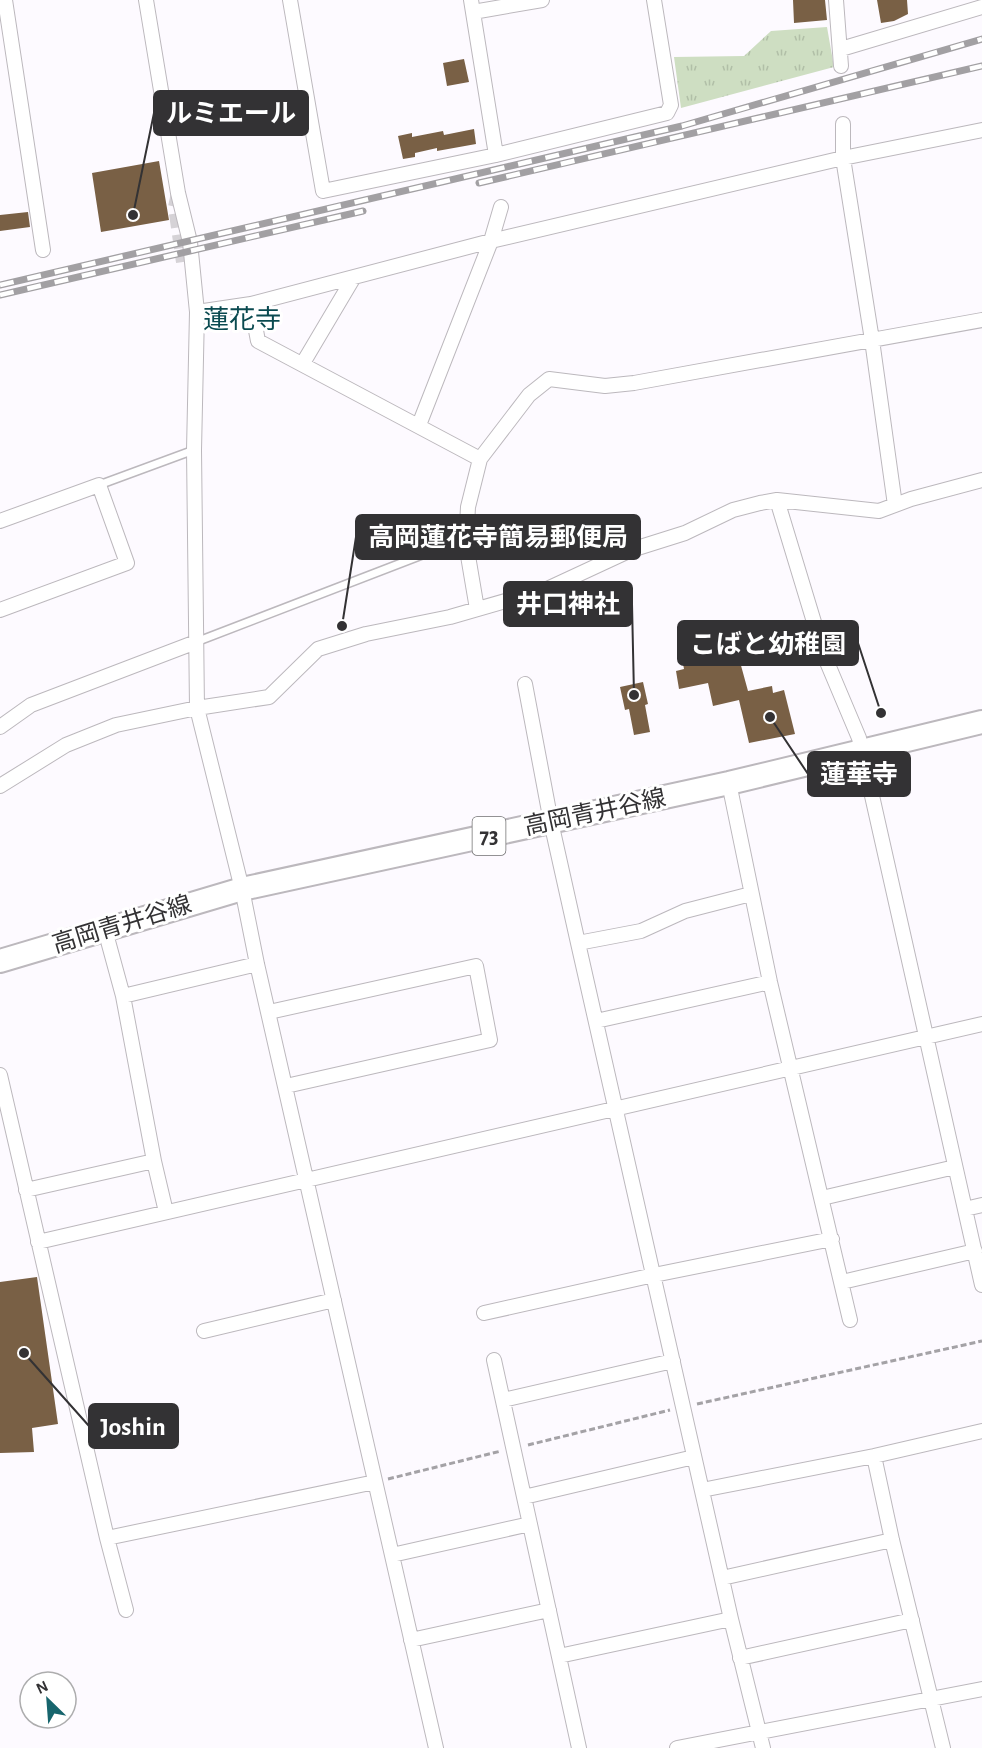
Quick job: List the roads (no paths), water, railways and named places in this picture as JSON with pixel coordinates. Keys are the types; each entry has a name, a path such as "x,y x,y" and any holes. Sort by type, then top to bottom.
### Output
{"main road":[{"name":"高岡青井谷線","path":"0,961 242,889 729,783 982,722"}],"street":[{"path":"4,0 43,250"},
{"path":"146,0 178,193 190,242 197,312 194,450 197,708 242,889 257,964 436,1748"},
{"path":"290,0 323,191 496,155 667,113 671,105 654,0"},
{"path":"496,155 472,6 542,0"},
{"path":"836,0 841,66"},
{"path":"841,49 982,7"},
{"path":"843,124 843,158 895,505"},
{"path":"197,312 251,304 491,241 843,158 982,130"},
{"path":"419,425 491,241 501,207"},
{"path":"303,363 354,277"},
{"path":"251,304 258,340 480,459"},
{"path":"477,609 466,543 468,507 480,459 529,395 549,379 605,386 634,383 982,320"},
{"path":"0,786 66,745 116,725 197,708 270,697 318,649 366,634 450,617 547,589 631,550 685,533 733,510 777,500 879,512 911,499 982,480"},
{"path":"0,521 99,485 127,563 0,610"},
{"path":"777,500 824,655 859,738 982,1285"},
{"path":"0,727 31,705 196,642"},
{"path":"525,684 551,822 762,1748"},
{"path":"729,783 770,982 850,1320"},
{"path":"578,943 641,931 685,911 751,894"},
{"path":"105,930 123,996 154,1161 166,1212"},
{"path":"123,996 257,964"},
{"path":"269,1012 476,966 490,1040 286,1086"},
{"path":"596,1021 770,982"},
{"path":"38,1242 982,1024"},
{"path":"0,1075 107,1538 126,1610"},
{"path":"26,1190 154,1161"},
{"path":"822,1198 955,1167"},
{"path":"965,1209 982,1205"},
{"path":"484,1313 654,1275 832,1239"},
{"path":"842,1282 975,1251"},
{"path":"204,1331 334,1300"},
{"path":"494,1360 579,1748"},
{"path":"503,1400 673,1361"},
{"path":"702,1490 874,1456 982,1431"},
{"path":"874,1456 943,1748"},
{"path":"524,1497 694,1457"},
{"path":"107,1538 375,1482"},
{"path":"392,1555 530,1524"},
{"path":"722,1578 892,1540"},
{"path":"411,1640 549,1610"},
{"path":"559,1656 731,1619"},
{"path":"740,1658 912,1620"},
{"path":"677,1748 982,1689"}],"lane":[{"path":"99,485 194,450"},
{"path":"196,642 448,545 466,543"}],"tunnel":[{"path":"178,193 175,207 183,262"}],"railway":[{"path":"0,285 682,126 982,39"},
{"path":"479,183 982,66"},
{"path":"0,295 363,211"}],"place":[{"name":"ルミエール","path":"133,215"},
{"name":"高岡蓮花寺簡易郵便局","path":"342,626"},
{"name":"井口神社","path":"634,695"},
{"name":"こばと幼稚園","path":"881,713"},
{"name":"蓮華寺","path":"770,717"},
{"name":"Joshin","path":"24,1353"}],"district":[{"name":"蓮花寺","path":"242,320"}]}
